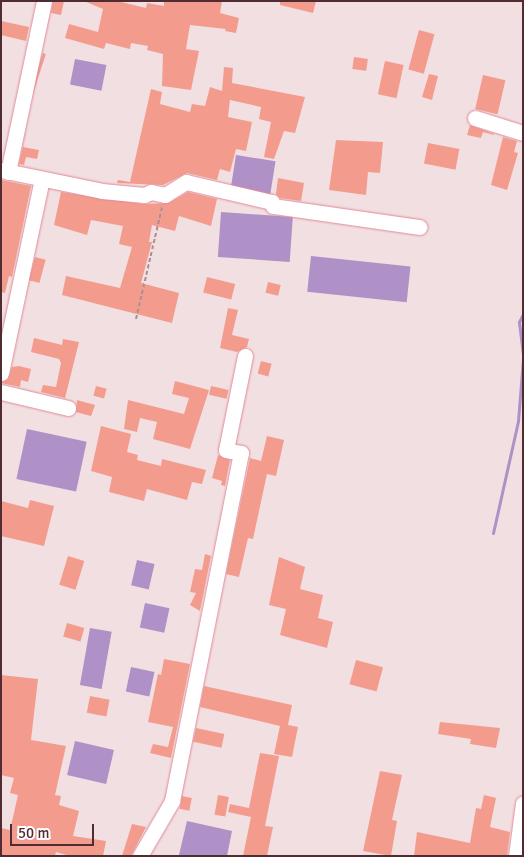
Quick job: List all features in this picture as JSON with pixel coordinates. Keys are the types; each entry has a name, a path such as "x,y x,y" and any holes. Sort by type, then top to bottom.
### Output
{"street":[{"path":"44,1 5,171 102,191 165,195 186,182 272,202 273,206 419,227"},
{"path":"475,118 523,133"},
{"path":"1,373 42,178"},
{"path":"140,856 172,801 241,453 226,450 245,356"},
{"path":"1,392 68,408"},
{"path":"516,856 523,803"}],"path":[{"path":"136,319 165,195"}],"shaded area":[{"path":"75,59 106,65 101,91 70,85"},
{"path":"236,155 276,161 270,198 230,192"},
{"path":"221,212 293,217 290,262 218,257"},
{"path":"311,256 410,266 407,302 307,292"},
{"path":"27,429 87,442 76,492 16,479"},
{"path":"137,560 155,564 149,589 131,585"},
{"path":"145,603 169,608 164,633 140,627"},
{"path":"90,628 112,632 102,689 80,685"},
{"path":"131,667 154,672 149,696 126,691"},
{"path":"75,741 114,750 106,784 67,775"},
{"path":"187,821 232,831 227,856 179,855"}],"building":[{"path":"53,1 64,1 61,15 51,13"},
{"path":"84,1 117,1 146,8 147,3 164,6 164,1 222,1 220,13 239,18 236,33 225,31 226,29 190,25 186,49 199,51 191,90 162,86 163,54 147,50 148,46 131,43 130,49 106,43 104,49 65,38 69,24 98,32 103,9"},
{"path":"280,1 316,1 313,13 280,5"},
{"path":"1,21 29,27 26,41 1,35"},
{"path":"419,30 434,34 424,74 408,70"},
{"path":"43,53 46,54 27,113 24,112"},
{"path":"354,57 368,59 366,71 352,69"},
{"path":"385,61 404,65 397,98 378,94"},
{"path":"224,67 233,68 232,83 305,97 295,133 284,131 274,159 264,157 271,122 259,119 261,107 230,100 228,117 252,122 246,151 236,149 230,172 220,169 217,180 187,173 163,185 117,183 118,180 130,182 151,89 162,92 160,104 190,112 192,104 205,106 210,87 222,91"},
{"path":"429,74 438,76 432,100 422,97"},
{"path":"483,75 505,80 498,114 475,109"},
{"path":"470,125 494,135 483,132 481,138 467,135"},
{"path":"26,133 23,147 39,150 37,159 26,157 24,165 19,164"},
{"path":"503,137 517,141 514,152 518,153 507,190 491,185"},
{"path":"336,140 383,142 380,173 368,172 366,195 329,190"},
{"path":"428,143 459,149 455,170 424,164"},
{"path":"278,178 304,183 301,201 280,198 276,194"},
{"path":"1,180 31,186 12,277 9,276 5,293 1,292"},
{"path":"61,192 143,204 169,203 188,192 217,199 211,226 179,216 175,231 152,225 149,242 152,242 141,283 179,293 172,323 62,295 66,276 120,288 132,247 119,244 123,226 91,220 87,235 54,225"},
{"path":"35,257 46,260 39,283 29,280"},
{"path":"207,277 235,284 231,300 203,293"},
{"path":"268,282 281,285 278,296 266,293"},
{"path":"228,308 238,310 232,335 249,339 247,347 237,352 220,348"},
{"path":"34,338 62,345 63,339 79,342 65,398 41,392 43,385 56,387 61,363 59,359 31,352"},
{"path":"261,361 272,364 268,376 258,374"},
{"path":"19,366 31,369 28,382 21,380 20,387 1,383 8,379 12,367"},
{"path":"175,381 209,390 190,449 153,439 157,422 140,418 137,432 124,429 128,400 184,414 189,398 172,394"},
{"path":"96,386 107,389 104,399 93,396"},
{"path":"211,386 229,390 227,399 209,395"},
{"path":"77,400 95,405 91,416 76,412"},
{"path":"101,426 131,434 127,452 138,455 137,460 161,466 162,459 206,470 202,484 192,482 187,500 147,489 144,501 109,492 112,477 91,471"},
{"path":"267,436 284,440 276,476 267,474 253,539 248,538 239,577 226,574 250,458 261,461"},
{"path":"218,455 230,460 225,486 221,485 222,481 212,478"},
{"path":"30,500 54,506 44,546 1,536 1,501 28,508"},
{"path":"205,554 211,556 200,611 190,605 196,593 190,592 195,569 202,570"},
{"path":"68,556 84,561 75,590 59,585"},
{"path":"279,557 305,567 300,589 323,595 318,618 333,622 327,648 280,635 286,609 269,605"},
{"path":"67,623 84,628 80,641 63,636"},
{"path":"164,659 190,664 171,758 150,753 153,744 168,747 173,727 148,722 158,674 161,675"},
{"path":"356,660 383,667 377,691 350,684"},
{"path":"1,675 38,679 31,740 66,746 55,795 61,796 59,805 79,811 73,836 106,841 103,856 70,856 56,852 55,856 1,856 1,828 10,830 18,795 10,793 14,778 1,775"},
{"path":"204,686 292,705 288,725 298,727 292,757 274,754 280,726 200,707"},
{"path":"90,696 110,700 106,717 87,713"},
{"path":"440,722 500,728 496,748 470,744 471,739 438,734"},
{"path":"196,728 224,734 221,748 193,742"},
{"path":"260,753 279,756 265,826 273,827 267,856 243,856 251,817 228,812 230,804 249,808"},
{"path":"380,771 402,775 392,820 397,821 391,856 363,851"},
{"path":"218,795 229,797 225,817 215,815"},
{"path":"484,795 496,798 490,827 510,832 507,856 414,856 417,832 470,843 476,808 481,809"},
{"path":"182,796 192,798 189,811 180,809"},
{"path":"132,824 146,827 131,856 122,856"}],"waterway":[{"path":"523,258 523,267"},
{"path":"523,314 519,322 523,353"},
{"path":"493,533 518,421 523,359"}]}
